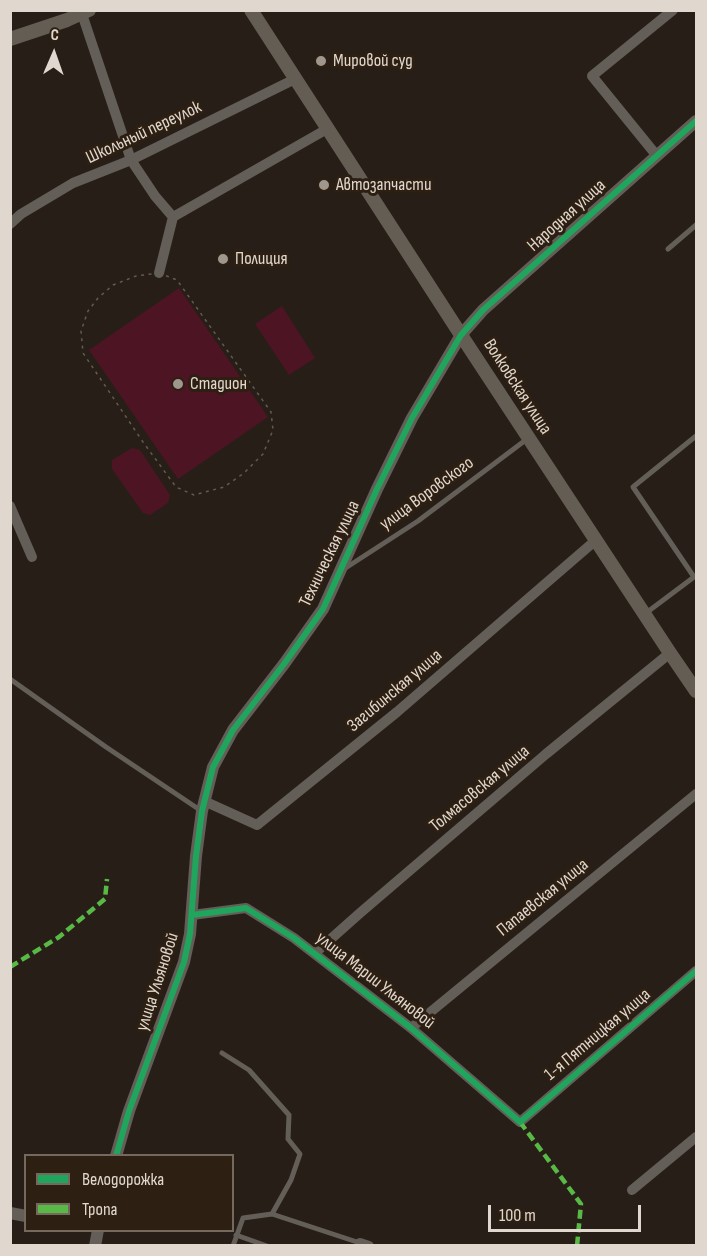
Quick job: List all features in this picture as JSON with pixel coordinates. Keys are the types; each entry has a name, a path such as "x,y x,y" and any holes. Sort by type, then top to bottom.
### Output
{"main road":[{"name":"Волковская улица","path":"251,10 461,336 696,691"},
{"path":"10,39 85,12"}],"street":[{"path":"657,156 592,76 673,10"},
{"path":"85,12 131,160 155,196 173,217"},
{"name":"Школьный переулок","path":"10,224 21,214 73,183 131,160 295,79"},
{"name":"Народная улица","path":"461,336 483,310 696,121"},
{"path":"159,273 173,217 327,129"},
{"name":"Техническая улица","path":"203,806 213,768 233,730 285,664 323,609 412,418 461,336"},
{"path":"10,506 32,557"},
{"name":"Загибинская улица","path":"203,806 257,825 397,712 596,540"},
{"name":"Толмасовская улица","path":"315,953 538,762 670,653"},
{"name":"Папаевская улица","path":"411,1028 696,794"},
{"name":"улица Ульяновой","path":"116,1154 129,1111 184,962 190,934 196,856 203,806"},
{"name":"улица Марии Ульяновой","path":"192,915 246,908 294,938 411,1028 520,1122"},
{"name":"1-я Пятницкая улица","path":"520,1122 696,971"},
{"path":"632,1190 696,1137"}],"lane":[{"path":"668,249 696,225"},
{"path":"645,614 694,577 633,487 696,436"},
{"name":"улица Воровского","path":"340,572 418,522 528,438"},
{"path":"691,572 696,568"},
{"path":"10,679 106,747 203,806"},
{"path":"222,1053 249,1070 289,1115 288,1139 300,1154 291,1180 272,1214"},
{"path":"233,1245 243,1218 272,1214 365,1244"},
{"path":"236,1235 267,1245"}],"path":[{"path":"159,273 177,280 271,412 273,430 262,454 244,473 224,487 194,495 176,487 82,353 81,331 88,311 98,298 113,285 136,276 159,273"}],"shaded area":[{"name":"Стадион","path":"179,288 268,417 178,479 89,350"},
{"path":"282,306 315,358 289,375 255,324"},
{"path":"132,448 140,450 170,495 168,503 150,515 143,513 112,469 112,460"}],"marked path":[{"path":"10,967 59,937 105,899 107,879"},
{"path":"520,1122 581,1204 577,1246"}],"cycle path":[{"path":"117,1154 129,1111 184,962 190,934 202,811 213,767 233,730 323,609 412,418 461,335 483,310 696,121"},
{"path":"192,915 246,908 294,938 411,1028 520,1122 696,971"}],"place":[{"name":"Мировой суд","path":"321,61"},
{"name":"Автозапчасти","path":"324,185"},
{"name":"Полиция","path":"223,259"},
{"name":"Стадион","path":"178,384"}]}
